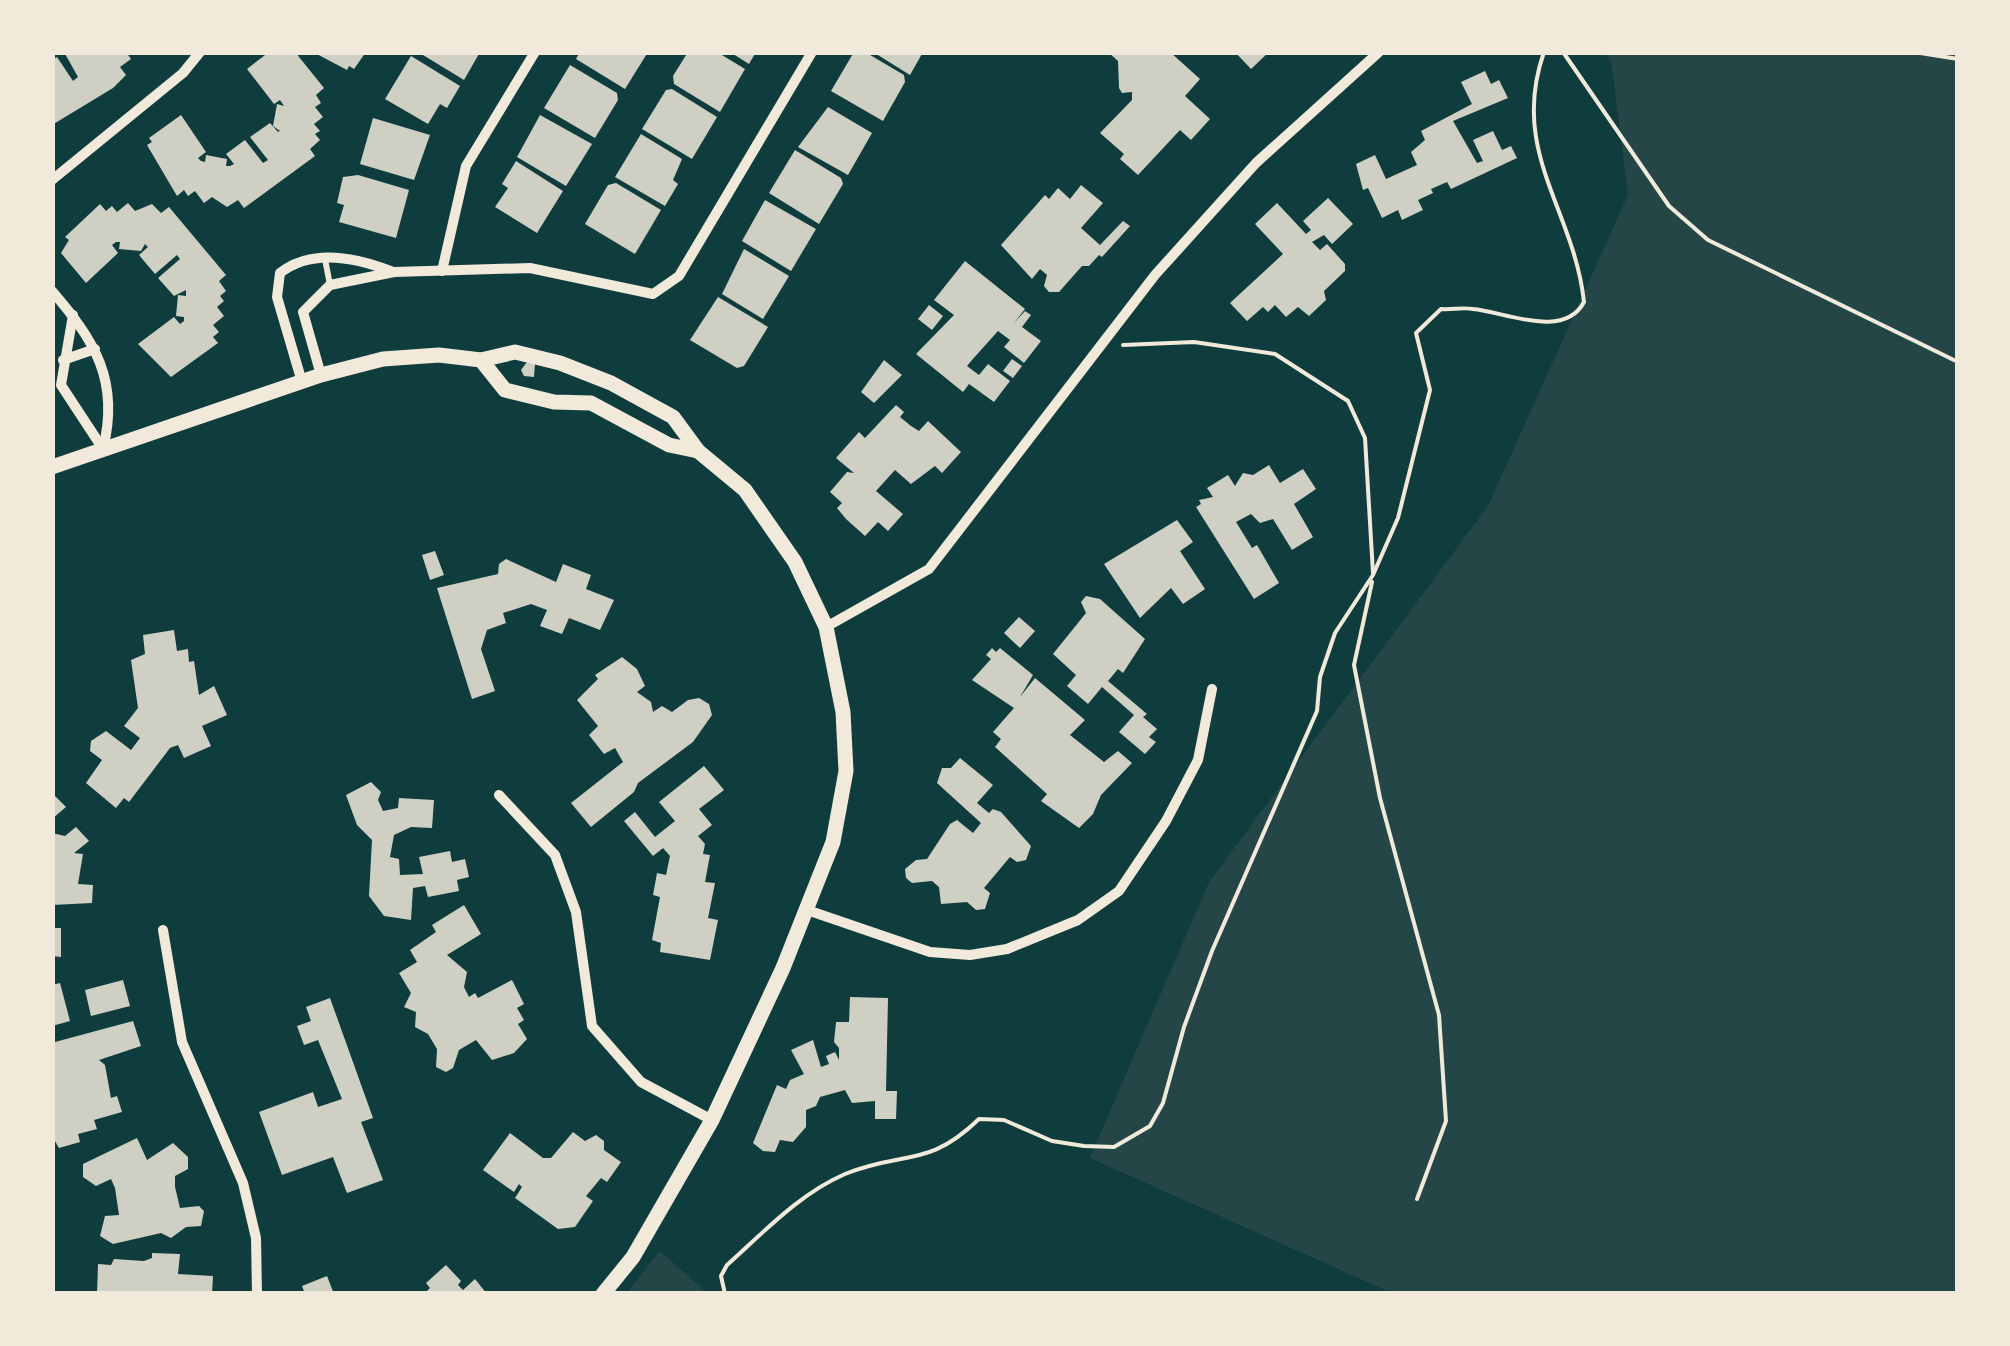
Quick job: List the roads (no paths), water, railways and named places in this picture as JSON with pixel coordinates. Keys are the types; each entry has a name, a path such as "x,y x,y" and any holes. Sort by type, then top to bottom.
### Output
{"street":[{"path":"52,180 183,73 200,52"},
{"path":"442,271 466,166 535,52"},
{"path":"321,375 303,312 330,285 371,280 394,272 530,268 652,294 679,276 812,52"},
{"path":"826,627 929,569 1156,276 1256,162 1378,52"},
{"path":"302,382 277,297 280,274 298,260 325,259 362,260 394,272"},
{"path":"52,291 95,350 109,403 103,449"},
{"path":"73,315 62,360 63,392 103,449"},
{"path":"62,360 95,350"},
{"path":"52,467 321,375 383,360 439,355 481,360 516,352 560,363 611,383 673,417 698,451 744,490 795,562 826,627 843,712 846,771 833,842 807,910 712,1120 633,1256 604,1294"},
{"path":"481,360 506,390 554,402 591,402 669,445 698,451"},
{"path":"807,910 930,952 970,955 1007,949 1078,920 1119,891 1166,821 1198,760 1212,689"},
{"path":"499,795 555,855 576,912 592,1026 642,1082 712,1120"},
{"path":"163,930 182,1042 242,1183 256,1238 257,1294"}],"lane":[{"path":"325,259 330,285"}]}
